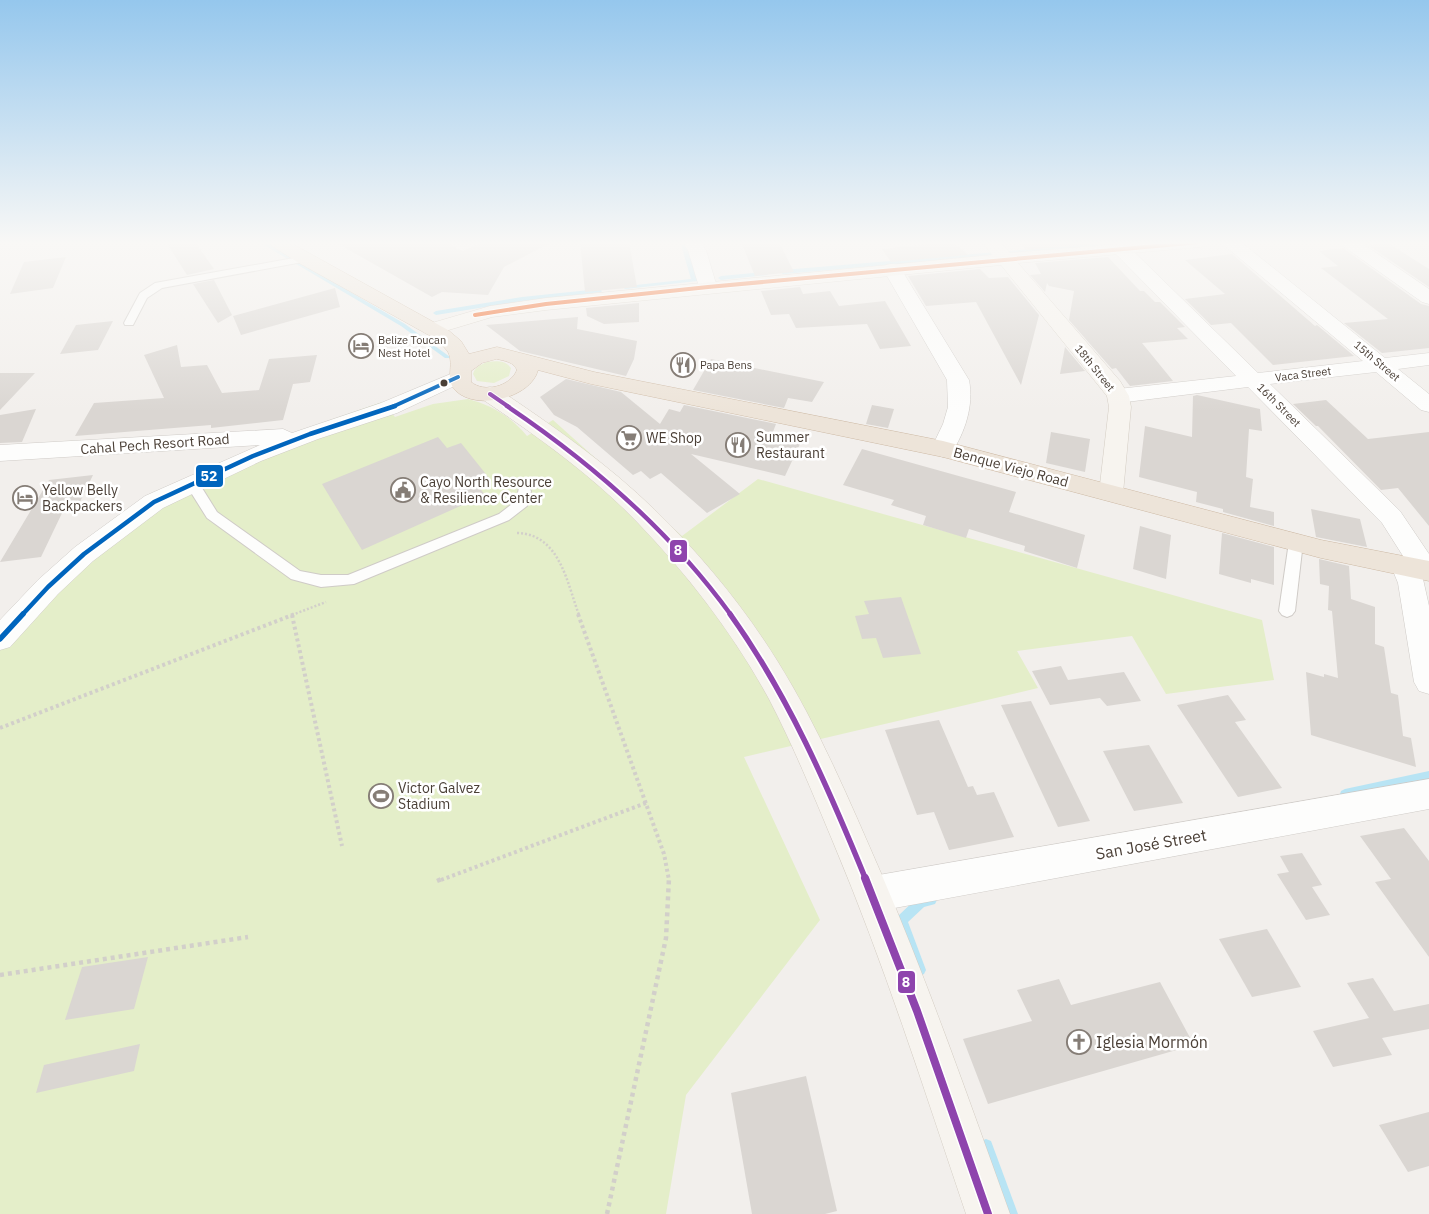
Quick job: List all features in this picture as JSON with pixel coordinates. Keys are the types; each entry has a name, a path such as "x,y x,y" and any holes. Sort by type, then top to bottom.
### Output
{"highway":[{"path":"378,299 436,331 455,348 461,356 459,373 460,384 467,390 484,394 505,392 520,384 527,376 528,369 515,356 497,353 482,355 469,361 459,373"},
{"name":"Benque Viejo Road","path":"436,331 590,378 943,449 1296,542 1420,569"},
{"name":"Benque Viejo Road","path":"520,384 551,378 590,378"}],"street":[{"path":"436,331 471,316 503,310 604,299"},
{"path":"909,299 958,380 962,391 956,418 943,449"},
{"name":"18th Street","path":"1039,299 1112,386 1118,396 1120,407 1111,493"},
{"name":"16th Street","path":"1171,299 1391,517 1420,569 1411,583 1429,682"},
{"name":"15th Street","path":"1301,299 1429,405"},
{"name":"Vaca Street","path":"1118,396 1429,359"},
{"path":"0,639 48,587 99,542 154,502 252,456 310,434 389,408 459,373"},
{"path":"520,384 524,403 543,429"},
{"path":"389,408 484,394 543,429 631,502 665,536 736,623 784,699 812,756 873,894 904,973 988,1214"},
{"name":"Cahal Pech Resort Road","path":"0,454 310,434"},
{"name":"San José Street","path":"873,894 1429,794"}],"lane":[{"path":"129,324 142,299"},
{"path":"192,483 212,515 296,575 321,581 349,580 504,517 522,503 524,490"},
{"path":"1287,611 1296,542"}],"path":[{"path":"511,533 531,532 546,541 559,560 664,854 670,884 666,938 607,1214"},
{"path":"0,728 328,601"},
{"path":"292,615 342,846"},
{"path":"437,881 646,803"},
{"path":"0,975 248,937"}],"green space":[{"path":"487,362 503,362 511,368 509,376 494,383 477,381 473,374 475,370 478,366"},
{"name":"Victor Galvez Stadium","path":"468,399 501,413 527,436 553,420 682,536 758,479 1262,620 1274,680 1166,694 1132,636 1017,651 1038,688 744,757 820,920 686,1095 666,1214 0,1214 0,635 110,524 305,429 382,402 395,417 433,404"}],"building":[{"path":"202,299 224,299 232,315 218,323"},
{"path":"296,299 338,299 340,307 241,335 233,316"},
{"path":"764,299 835,299 839,306 885,301 911,346 880,349 867,324 796,328 789,314 771,315"},
{"path":"922,299 1026,299 1039,315 1021,385 976,302 926,306"},
{"path":"1073,299 1152,299 1155,302 1160,302 1185,327 1177,328 1188,339 1142,343 1173,381 1130,386 1116,368 1112,369 1069,320"},
{"path":"1185,299 1283,299 1354,356 1273,365 1231,323 1211,325"},
{"path":"1361,299 1414,299 1421,304 1429,306 1429,348 1382,353 1344,323 1388,319"},
{"path":"639,303 639,322 604,324 587,316 586,308"},
{"path":"578,317 577,329 637,341 634,359 626,376 520,351 486,325"},
{"path":"113,321 98,350 60,354 76,325"},
{"path":"177,345 181,367 207,365 222,393 259,390 269,359 317,355 310,382 293,384 283,420 211,428 211,425 75,436 94,403 164,398 144,355"},
{"path":"1065,347 1085,371 1060,374"},
{"path":"711,359 824,382 812,402 788,398 784,408 693,390"},
{"path":"0,373 35,373 0,410"},
{"path":"566,379 621,392 660,424 669,409 680,412 684,405 776,424 771,437 800,444 785,476 691,454 740,494 707,513 661,473 650,479 641,471 633,475 577,427 554,415 540,397"},
{"path":"1197,395 1260,409 1262,431 1249,429 1246,477 1253,479 1250,507 1274,512 1274,526 1223,512 1223,509 1196,502 1197,492 1139,477 1145,426 1192,437 1193,396"},
{"path":"1326,400 1368,439 1429,432 1429,526 1398,488 1381,490 1318,426 1293,404"},
{"path":"872,405 894,409 888,428 866,424"},
{"path":"36,409 22,442 0,443 0,415"},
{"path":"1051,432 1090,439 1085,472 1046,463"},
{"name":"Cayo North Resource & Resilience Center","path":"438,437 447,448 461,443 489,478 476,483 485,495 362,550 322,484"},
{"path":"862,449 1016,492 1009,512 1085,535 1077,568 1024,551 1025,546 969,529 966,538 923,525 926,516 891,505 894,500 843,485"},
{"path":"93,475 76,510 63,511 41,557 0,562 49,480"},
{"path":"1311,509 1360,519 1367,547 1316,537"},
{"path":"1140,526 1171,535 1166,579 1133,569"},
{"path":"1222,533 1274,547 1274,585 1251,579 1251,583 1219,574"},
{"path":"1319,559 1349,566 1351,599 1375,607 1375,644 1384,647 1391,693 1398,695 1403,736 1411,738 1416,767 1311,735 1306,672 1324,677 1324,674 1338,678 1332,611 1328,610 1329,586 1320,584"},
{"path":"901,597 921,654 883,658 876,638 862,639 855,616 869,614 864,601"},
{"path":"1061,666 1068,680 1124,672 1141,701 1107,706 1100,698 1050,705 1032,671"},
{"path":"1228,695 1246,720 1235,722 1282,788 1238,797 1177,705"},
{"path":"1031,701 1090,821 1058,827 1001,705"},
{"path":"939,720 968,787 973,786 977,795 994,792 1014,837 949,850 934,812 917,815 885,730"},
{"path":"1149,745 1183,803 1134,811 1103,751"},
{"path":"1404,828 1429,861 1429,957 1375,882 1391,879 1360,836"},
{"path":"1302,853 1322,885 1312,887 1330,915 1306,920 1277,874 1289,872 1280,856"},
{"path":"1267,929 1301,987 1252,997 1219,939"},
{"path":"148,957 134,1009 65,1020 82,967"},
{"path":"1373,978 1394,1011 1429,1004 1429,1029 1382,1038 1392,1055 1333,1067 1313,1031 1369,1018 1347,983"},
{"name":"Iglesia Mormón","path":"1059,979 1071,1005 1160,982 1194,1045 988,1104 963,1039 1032,1021 1017,990"},
{"path":"140,1044 134,1071 36,1093 44,1065"},
{"path":"806,1076 837,1211 825,1214 752,1214 731,1093"},
{"path":"1429,1112 1429,1166 1408,1172 1379,1125"}],"waterway":[{"path":"358,299 403,325 447,357"},
{"path":"436,313 525,299"},
{"path":"1345,794 1429,776"},
{"path":"920,970 902,920 921,902 931,900"},
{"path":"986,1146 1011,1214"}],"transit line":[{"path":"475,315 597,299"},
{"name":"52","path":"0,639 48,587 84,554 154,502 253,456 310,434 389,408 458,377"},
{"name":"8","path":"490,394 582,460 647,517 713,592 742,631 768,671 810,752 859,861 917,1011 988,1214"}],"place":[{"name":"Belize Toucan Nest Hotel","path":"361,346"},
{"name":"Papa Bens","path":"683,365"},
{"name":"WE Shop","path":"629,438"},
{"name":"Summer Restaurant","path":"738,445"},
{"name":"Cayo North Resource & Resilience Center","path":"403,490"},
{"name":"Yellow Belly Backpackers","path":"25,498"},
{"name":"Victor Galvez Stadium","path":"381,796"},
{"name":"Iglesia Mormón","path":"1079,1042"}]}
